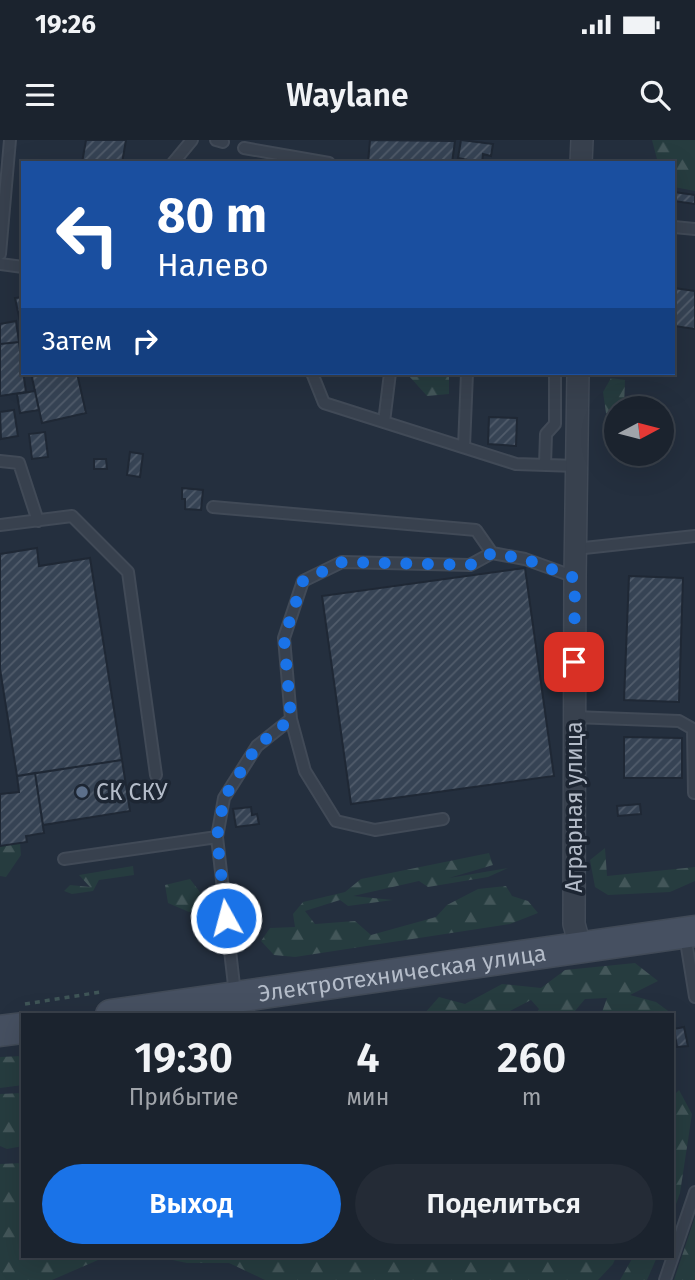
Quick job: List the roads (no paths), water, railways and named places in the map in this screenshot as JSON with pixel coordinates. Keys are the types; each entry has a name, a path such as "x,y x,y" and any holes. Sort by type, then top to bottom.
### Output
{"main road":[{"name":"Электротехническая улица","path":"124,1013 690,931"},
{"path":"0,1031 21,1028"}],"street":[{"path":"581,161 582,140"},
{"name":"Аграрная улица","path":"578,375 574,924 580,946"}],"lane":[{"path":"0,254 10,140"},
{"path":"175,161 192,140"},
{"path":"244,148 318,161"},
{"path":"675,227 695,229"},
{"path":"0,264 21,267"},
{"path":"313,375 324,403 516,464 577,466"},
{"path":"384,422 390,375"},
{"path":"464,447 467,375"},
{"path":"545,465 546,434 555,424 555,375"},
{"path":"0,461 19,463 38,521"},
{"path":"213,507 476,530 492,553"},
{"path":"0,525 72,516 128,572 156,775"},
{"path":"575,549 695,536"},
{"path":"443,819 375,830 336,821 305,771 291,719 284,638 303,581 342,562 470,565 492,553 525,559 575,578"},
{"path":"574,717 679,721 693,729 694,793"},
{"path":"236,996 217,837 224,798 257,746 291,719"},
{"path":"64,859 217,837"},
{"path":"690,931 695,997"},
{"path":"674,1254 695,1192"},
{"path":"665,1280 672,1258"}],"place":[{"name":"СК СКУ","path":"82,792"}]}
